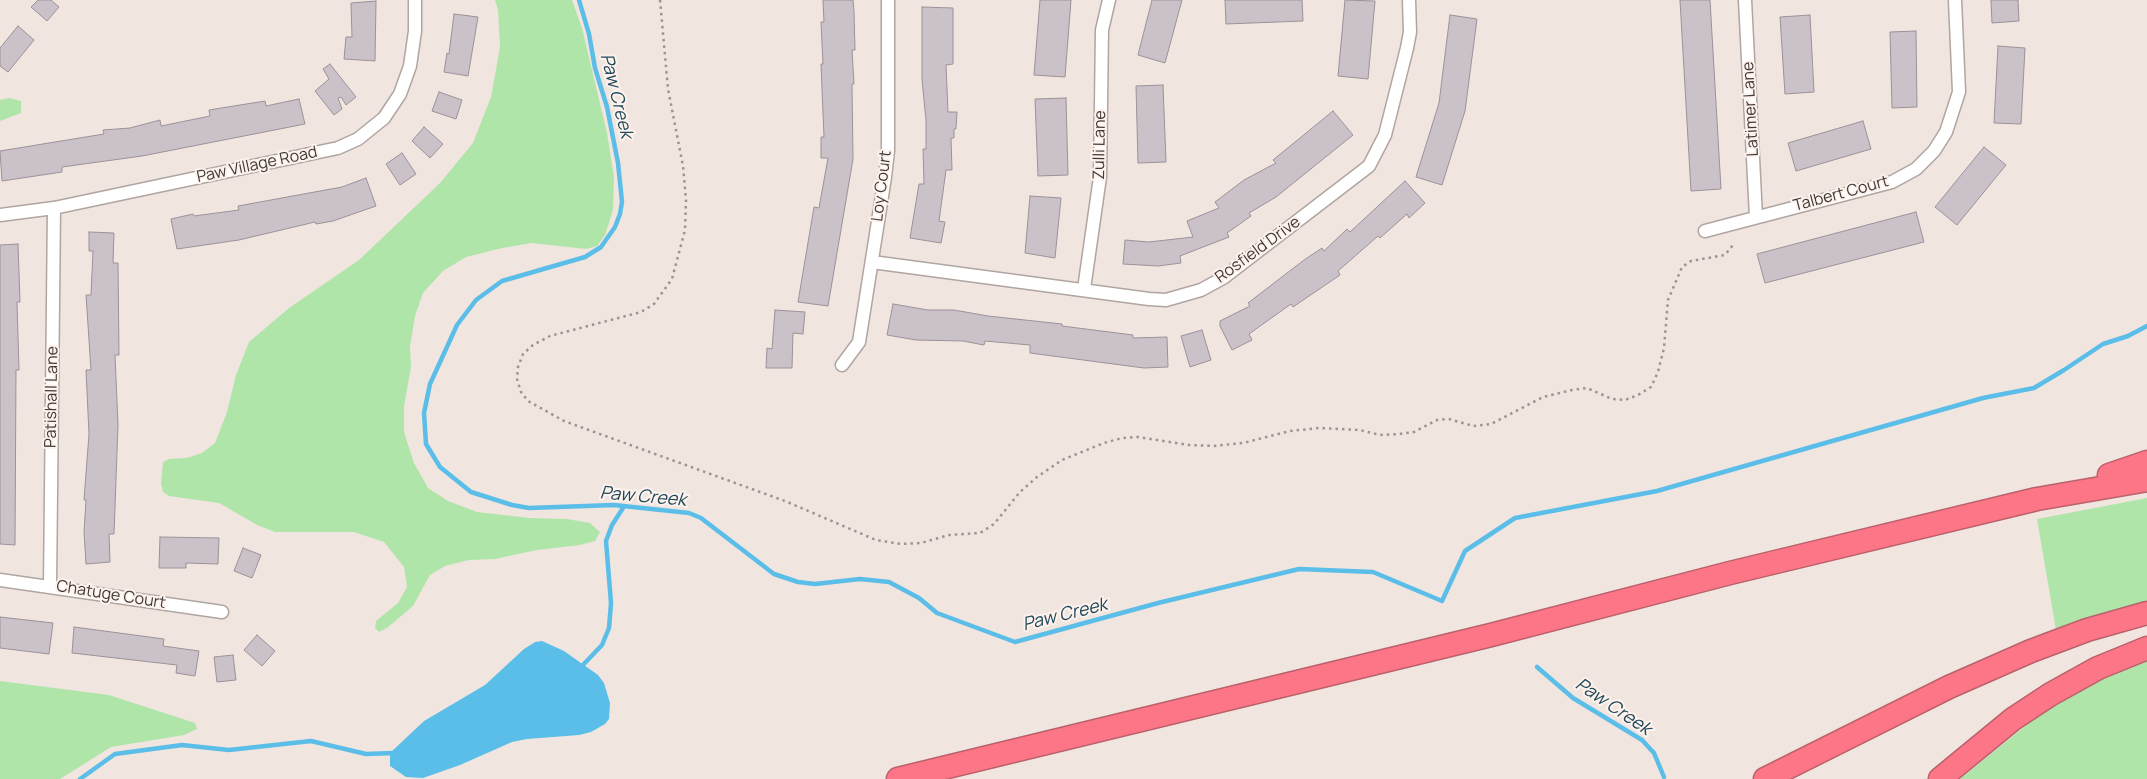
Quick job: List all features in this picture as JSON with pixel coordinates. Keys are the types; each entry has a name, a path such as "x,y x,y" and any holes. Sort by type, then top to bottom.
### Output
{"highway":[{"path":"2037,499 2147,462"},
{"path":"898,779 1491,635 1730,573 2037,499 2147,480"},
{"path":"1765,779 1948,687 2031,651 2087,630 2147,613"},
{"path":"1940,779 2013,719 2051,694 2098,668 2147,648"}],"street":[{"name":"Paw Village Road","path":"0,215 54,208 338,148 358,140 384,118 400,94 410,66 415,31 415,0"},
{"name":"Loy Court","path":"842,364 859,342 888,151 888,0"},
{"name":"Zulli Lane","path":"1084,289 1100,177 1102,30 1109,0"},
{"name":"Rosfield Drive","path":"872,262 1166,300 1201,290 1223,278 1369,166 1385,135 1407,48 1410,32 1409,0"},
{"name":"Latimer Lane","path":"1745,0 1756,217"},
{"name":"Talbert Court","path":"1705,230 1892,182 1916,169 1934,151 1946,132 1959,92 1955,0"},
{"name":"Patishall Lane","path":"50,586 54,208"},
{"name":"Chatuge Court","path":"0,580 222,612"}],"path":[{"path":"660,0 668,89 683,166 686,200 684,230 672,279 654,304 641,312 550,336 533,344 523,354 518,366 517,379 521,392 528,401 564,421 784,501 876,540 901,544 921,543 950,535 980,533 994,524 1020,492 1037,477 1062,460 1104,442 1122,438 1138,437 1189,445 1213,446 1319,428 1360,430 1380,435 1399,434 1414,432 1438,420 1448,419 1473,426 1491,424 1544,398 1572,390 1587,388 1612,399 1625,400 1638,395 1650,387 1658,372 1664,348 1668,300 1682,267 1691,261 1725,254 1733,246"}],"green space":[{"path":"495,0 572,0 582,28 607,133 614,177 613,210 605,235 597,246 586,249 532,243 466,257 443,271 423,293 415,316 410,346 411,367 404,406 404,432 414,463 428,488 448,501 477,512 530,518 567,519 590,523 600,532 595,541 580,545 537,550 495,559 469,560 445,566 430,575 413,606 387,628 379,632 375,628 376,621 398,603 407,587 404,567 384,542 354,532 275,532 257,525 219,503 169,496 163,492 161,484 163,462 169,459 186,458 202,453 215,443 227,412 236,375 249,342 289,308 359,260 440,183 473,143 491,97 500,47 498,10"},
{"path":"9,98 21,101 21,113 0,121 0,100"},
{"path":"2147,498 2147,604 2056,630 2037,519"},
{"path":"2147,657 2147,779 1960,779 2045,710 2095,680"},
{"path":"0,681 109,695 195,723 197,729 184,735 111,747 60,779 0,779"}],"water":[{"path":"542,641 564,651 598,675 604,683 610,703 609,719 605,724 591,732 579,735 512,742 460,765 423,778 406,777 390,766 390,753 424,721 485,685 524,649 535,642"}],"building":[{"path":"38,0 51,0 59,7 47,21 31,7"},
{"path":"823,0 853,0 855,50 852,50 854,84 852,84 853,159 828,306 798,302 814,207 819,208 828,158 821,158 821,137 824,137 821,64 823,64 821,22 824,22"},
{"path":"1040,0 1071,0 1065,77 1034,75"},
{"path":"1152,0 1182,0 1165,63 1138,55"},
{"path":"1225,0 1302,0 1303,21 1226,24"},
{"path":"1345,0 1375,1 1368,79 1338,76"},
{"path":"1680,0 1710,0 1721,189 1691,191"},
{"path":"1991,0 2018,0 2019,21 1992,23"},
{"path":"376,1 375,61 344,59 346,37 352,37 351,3"},
{"path":"922,7 953,8 953,64 946,65 948,112 957,112 954,138 951,138 952,170 946,170 939,221 945,222 941,243 910,238 919,184 924,184 923,149 926,149 926,120 922,80"},
{"path":"454,14 478,17 468,76 444,72 447,53 449,54"},
{"path":"1450,15 1477,19 1465,111 1442,185 1416,177 1439,103"},
{"path":"1810,15 1814,92 1785,94 1780,17"},
{"path":"18,26 34,40 8,72 0,66 0,48"},
{"path":"1916,31 1917,107 1892,108 1890,32"},
{"path":"1998,46 2025,48 2021,124 1994,123"},
{"path":"330,64 356,97 346,105 341,97 338,98 342,109 334,115 315,91 329,79 323,69"},
{"path":"1163,85 1166,162 1138,163 1136,86"},
{"path":"439,92 462,100 456,119 432,111"},
{"path":"1066,98 1068,175 1038,176 1035,99"},
{"path":"299,99 305,124 142,156 62,167 62,172 2,181 0,151 104,134 103,130 130,128 160,120 161,126 210,116 209,110 265,101 266,106"},
{"path":"1333,111 1353,135 1276,197 1249,213 1251,216 1227,233 1229,237 1180,256 1181,263 1158,266 1123,264 1125,240 1149,242 1193,237 1187,221 1219,208 1215,202 1244,180 1276,163 1273,160"},
{"path":"1863,121 1871,149 1796,171 1788,143"},
{"path":"424,127 443,144 430,158 412,141"},
{"path":"1984,147 2006,165 1957,225 1935,207"},
{"path":"402,153 416,174 400,185 386,164"},
{"path":"366,178 376,206 333,221 316,224 315,222 239,240 177,249 171,219 193,214 194,216 239,210 238,206 342,187"},
{"path":"1405,181 1425,203 1409,218 1407,214 1380,238 1378,236 1338,271 1340,275 1293,307 1291,304 1249,334 1252,340 1232,350 1220,326 1220,321 1250,306 1248,303 1304,260 1322,248 1324,251 1347,229 1350,232"},
{"path":"1030,196 1061,198 1055,258 1025,253"},
{"path":"1916,212 1924,242 1765,283 1757,254"},
{"path":"89,232 114,233 113,263 118,263 119,355 115,355 118,425 114,534 109,534 110,562 86,564 84,532 86,500 84,500 89,434 86,370 91,370 86,295 91,295 93,251 89,251"},
{"path":"18,244 20,302 17,302 19,370 16,370 15,545 0,544 0,245"},
{"path":"893,304 928,310 954,310 988,316 1062,324 1062,326 1133,335 1133,338 1167,337 1168,367 1144,368 1030,353 1030,345 985,341 984,345 963,341 916,340 887,335"},
{"path":"775,310 805,312 803,334 793,333 792,368 766,368 767,348 772,349"},
{"path":"1202,330 1211,360 1190,367 1181,336"},
{"path":"160,537 219,538 218,564 186,563 186,568 159,568"},
{"path":"243,548 261,555 252,578 234,571"},
{"path":"0,617 53,623 49,654 0,648"},
{"path":"74,627 164,639 163,646 199,651 195,676 176,673 177,665 72,653"},
{"path":"257,635 275,651 262,666 244,650"},
{"path":"233,655 236,680 217,682 214,657"}],"waterway":[{"name":"Paw Creek","path":"579,0 589,34 595,68 607,107 618,163 622,202 620,214 615,227 601,247 585,257 502,281 476,300 457,325 430,384 424,413 426,444 440,467 471,492 512,505 529,508 614,505 689,513 701,518 774,574 798,582 815,584 860,579 889,582 919,598 937,613 1015,642 1158,603 1299,569 1373,572 1442,601 1465,551 1515,518 1657,491 1983,398 2034,388 2103,344 2128,336 2147,326"},
{"path":"581,667 602,645 609,628 611,603 606,541 612,525 623,508"},
{"name":"Paw Creek","path":"1537,667 1573,698 1642,740 1654,753 1664,777"},
{"path":"80,779 115,754 182,745 229,750 311,741 366,754 394,753"}]}
